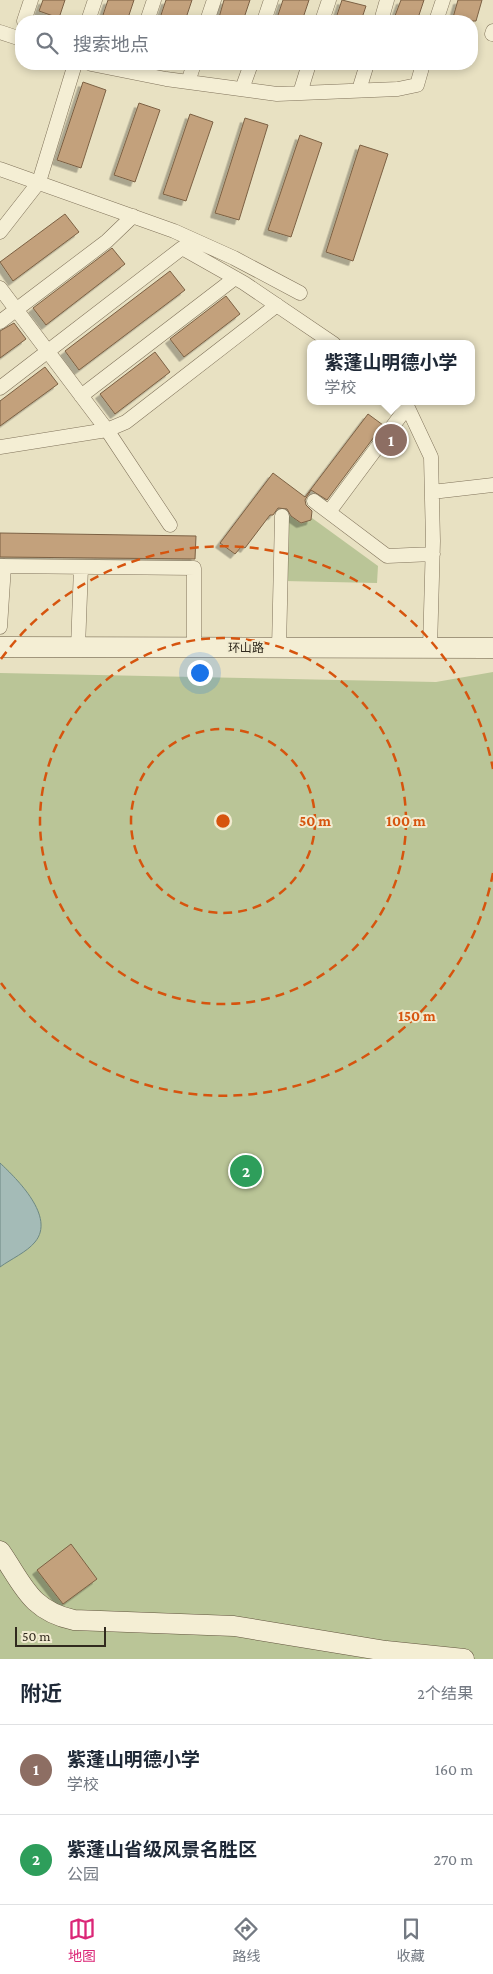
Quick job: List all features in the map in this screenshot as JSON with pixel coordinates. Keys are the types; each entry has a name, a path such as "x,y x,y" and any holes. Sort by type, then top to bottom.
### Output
{"main road":[{"name":"环山路","path":"0,647 493,648"},
{"path":"0,1551 34,1601 45,1610 60,1617 74,1620 234,1626 386,1651 464,1659"}],"street":[{"path":"26,15 30,0"},
{"path":"90,15 95,0"},
{"path":"149,15 154,0"},
{"path":"209,15 214,0"},
{"path":"266,15 271,0"},
{"path":"324,15 329,0"},
{"path":"382,15 387,0"},
{"path":"438,15 443,0"},
{"path":"0,32 15,35"},
{"path":"0,232 39,182 73,70"},
{"path":"140,70 188,82 277,94 417,85 421,70"},
{"path":"188,82 192,70"},
{"path":"242,89 248,70"},
{"path":"300,93 307,70"},
{"path":"359,90 365,70"},
{"path":"0,169 174,231 234,258 300,293"},
{"path":"0,322 107,241 133,216"},
{"path":"0,388 182,248 235,278 328,340"},
{"path":"81,396 235,278"},
{"path":"0,288 107,430 170,525"},
{"path":"0,447 107,430 126,422 277,305"},
{"path":"329,512 403,405"},
{"path":"405,405 431,457 433,554 430,648"},
{"path":"432,492 493,485"},
{"path":"314,501 387,556 433,554"},
{"path":"279,648 282,516"},
{"path":"0,627 2,566 194,568 194,648"},
{"path":"78,648 81,567"}],"green space":[{"path":"288,516 295,517 301,523 312,518 378,566 377,583 284,581"},
{"path":"493,672 493,1659 0,1659 0,673 436,682"}],"water":[{"path":"0,1163 32,1199 41,1221 40,1232 32,1246 0,1267"}],"building":[{"path":"43,0 65,0 60,15 50,15 39,11"},
{"path":"108,0 134,0 129,15 103,15"},
{"path":"166,0 192,0 187,15 161,15"},
{"path":"224,0 250,0 245,15 220,15"},
{"path":"283,0 309,0 304,15 278,15"},
{"path":"342,0 366,6 363,15 337,15"},
{"path":"401,0 424,0 419,15 395,15"},
{"path":"458,0 482,0 478,15 454,15"},
{"path":"83,82 106,90 81,168 57,160"},
{"path":"139,103 160,110 135,182 114,175"},
{"path":"190,114 213,122 186,201 163,194"},
{"path":"245,118 268,125 239,220 215,213"},
{"path":"300,135 322,143 291,237 268,230"},
{"path":"360,145 388,154 353,261 326,252"},
{"path":"65,214 79,232 13,281 0,262"},
{"path":"112,248 125,264 46,325 33,308"},
{"path":"170,271 185,290 79,370 65,351"},
{"path":"226,296 240,314 184,357 170,339"},
{"path":"14,323 26,339 0,358 0,331"},
{"path":"155,352 170,372 115,414 100,394"},
{"path":"45,367 58,384 0,426 0,401"},
{"path":"368,414 383,425 327,500 311,490 305,500 306,505 312,511 311,520 301,523 291,516 287,509 278,508 273,515 270,515 245,548 242,546 235,554 220,543 273,473 305,497"},
{"path":"0,533 196,536 195,559 0,557"},
{"path":"71,1544 97,1579 63,1604 37,1570"}],"place":[{"name":"紫蓬山明德小学","path":"391,440"},
{"name":"紫蓬山省级风景名胜区","path":"246,1171"}]}
